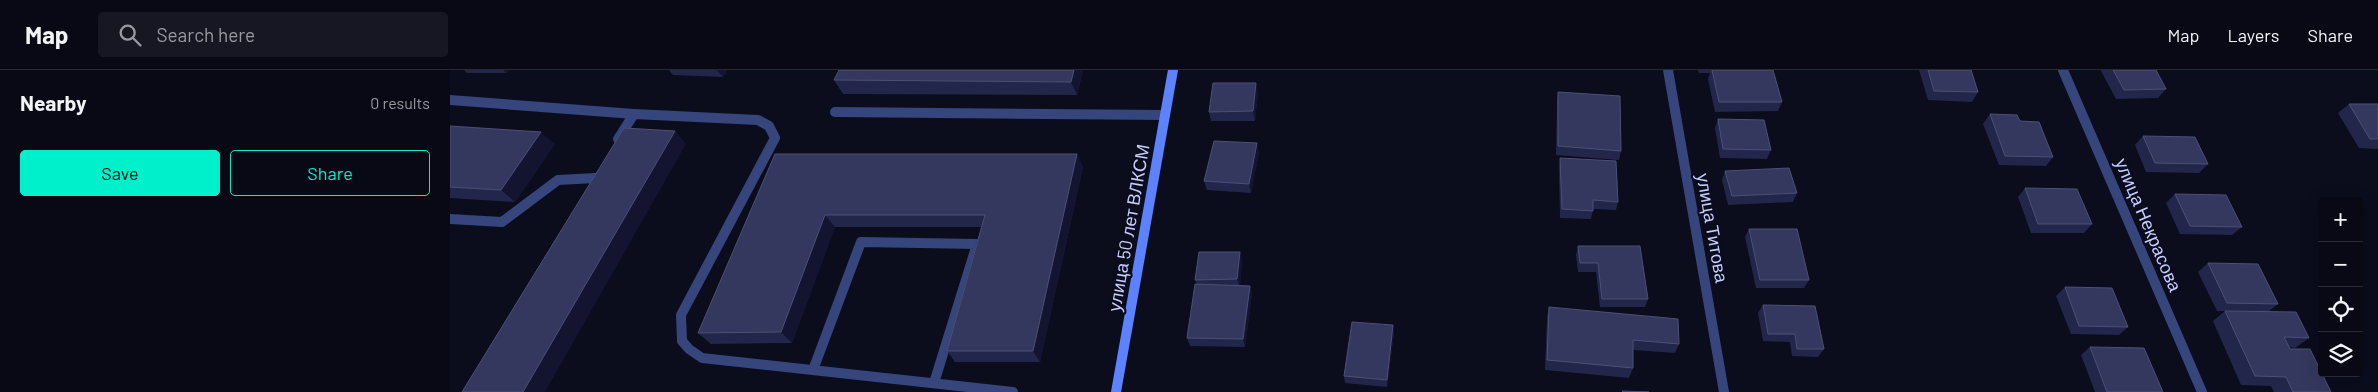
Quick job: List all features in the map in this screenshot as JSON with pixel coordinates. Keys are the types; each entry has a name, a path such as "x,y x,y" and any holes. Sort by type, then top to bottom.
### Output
{"street":[{"name":"улица 50 лет ВЛКСМ","path":"1116,392 1173,70"},
{"name":"улица Титова","path":"1668,70 1724,392"},
{"name":"улица Некрасова","path":"2063,70 2202,392"},
{"path":"450,100 634,114 758,120 769,126 775,138 681,315 680,335 685,348 702,358 934,384 962,389 1013,392"},
{"path":"836,112 1165,115"},
{"path":"614,146 634,114"},
{"path":"450,220 502,222 558,180 595,178"},
{"path":"813,370 861,242 977,244 934,384"}],"building":[{"path":"839,70 1074,70 1071,82 834,80"},
{"path":"1712,70 1773,70 1782,102 1719,102"},
{"path":"1928,70 1971,70 1978,92 1934,91"},
{"path":"2113,70 2156,70 2166,89 2124,90"},
{"path":"1213,83 1256,83 1253,111 1209,112"},
{"path":"1558,92 1620,96 1621,151 1558,146"},
{"path":"2349,104 2378,104 2378,139 2370,139"},
{"path":"1990,114 2017,115 2020,121 2039,122 2053,157 2005,156"},
{"path":"1718,119 1764,120 1771,150 1723,149"},
{"path":"450,126 541,132 501,190 450,187"},
{"path":"624,128 675,131 523,392 462,392"},
{"path":"2143,136 2195,137 2208,164 2155,163"},
{"path":"1214,141 1257,143 1249,184 1204,181"},
{"path":"775,154 1077,154 1033,351 947,351 985,215 825,215 781,332 698,333"},
{"path":"1560,158 1616,161 1618,202 1593,200 1593,211 1562,209"},
{"path":"1789,168 1797,193 1732,196 1725,171"},
{"path":"2025,188 2077,189 2092,224 2038,224"},
{"path":"2175,194 2226,195 2242,227 2190,226"},
{"path":"1749,229 1797,229 1809,280 1760,280"},
{"path":"1578,246 1640,246 1648,299 1602,299 1598,263 1580,263"},
{"path":"1199,252 1240,252 1237,279 1195,280"},
{"path":"2208,263 2258,264 2278,304 2227,303"},
{"path":"1195,284 1250,286 1243,339 1187,338"},
{"path":"2065,287 2112,288 2128,327 2079,326"},
{"path":"1763,305 1815,306 1824,349 1797,349 1795,334 1768,334"},
{"path":"1549,307 1678,319 1679,344 1633,340 1633,368 1547,360"},
{"path":"2225,311 2296,312 2309,338 2284,337 2290,349 2310,349 2318,365 2318,377 2324,377 2331,392 2293,392 2286,377 2255,376"},
{"path":"1352,322 1393,325 1387,380 1344,376"},
{"path":"2090,347 2144,348 2163,392 2107,392"}]}
